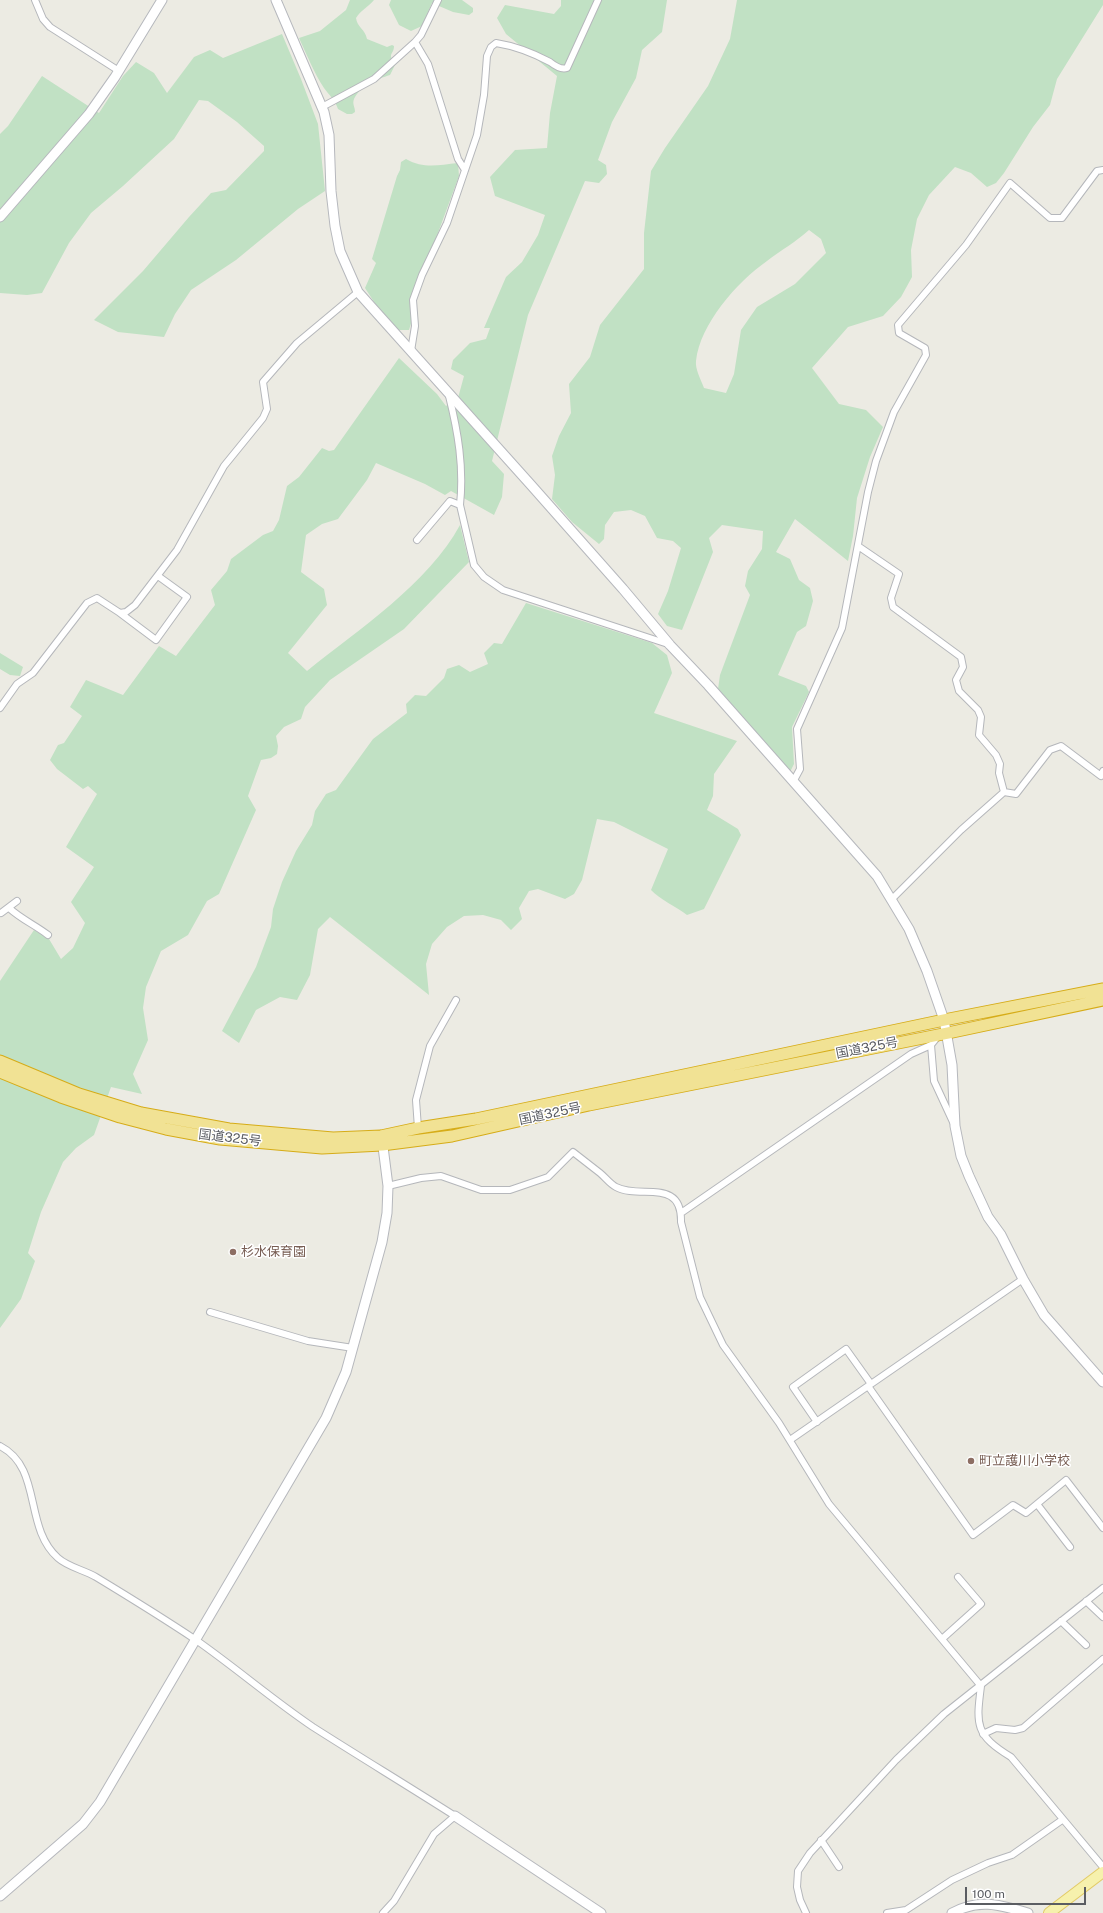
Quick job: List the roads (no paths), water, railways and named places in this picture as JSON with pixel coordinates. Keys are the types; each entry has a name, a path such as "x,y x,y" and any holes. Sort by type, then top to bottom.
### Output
{"highway":[{"name":"国道325号","path":"0,1061 79,1094 141,1113 190,1123 290,1136 382,1141 418,1128 476,1119 944,1020 1103,989"},
{"name":"国道325号","path":"0,1072 61,1097 120,1117 166,1129 220,1139 322,1148 382,1141 452,1136 596,1104 944,1034 1103,1000"}],"main road":[{"path":"1049,1913 1102,1873"}],"street":[{"path":"35,0 43,19 50,27 119,71"},
{"path":"0,217 88,114 119,71 162,0"},
{"path":"276,0 322,107 329,135 331,191 335,226 340,251 358,292 876,876 909,929 927,971 944,1020 944,1034 952,1065 955,1126 961,1156 969,1176 988,1217 1000,1234 1023,1279 1044,1315 1103,1382"},
{"path":"322,107 374,79 415,42 421,34 438,0"},
{"path":"411,351 414,326 413,300 422,275 447,223 477,136 484,95 487,56 491,47 496,43 511,45 542,58 559,68 567,68 598,0"},
{"path":"415,42 428,64 458,159 465,170"},
{"path":"793,782 800,769 797,729 842,628 868,492 876,461 894,412 926,355 925,348 899,333 898,325 966,245 1010,183 1050,218 1062,218 1097,171 1103,170"},
{"path":"120,613 126,612 135,605 158,576 177,550 224,466 263,418 267,409 263,382 297,343 358,292"},
{"path":"449,393 461,455 462,483 460,505 474,564 484,577 503,590 670,645"},
{"path":"417,540 450,501 460,505"},
{"path":"858,546 899,574 890,598 894,607 962,657 963,667 956,680 959,690 978,710 981,717 979,735 996,755 1000,764 999,773 1004,792"},
{"path":"0,708 17,684 33,673 86,603 97,598 156,640 187,597 158,576"},
{"path":"1004,792 1016,794 1050,750 1061,746 1101,776 1103,771"},
{"path":"892,900 961,830 1004,792"},
{"path":"0,914 17,901"},
{"path":"9,908 21,919 36,926 48,935"},
{"path":"418,1128 416,1100 430,1046 456,1000"},
{"path":"681,1213 911,1054 931,1045 944,1034"},
{"path":"931,1045 934,1081 955,1126"},
{"path":"0,1896 83,1824 100,1802 326,1418 344,1378 382,1242 387,1213 388,1186 382,1141"},
{"path":"388,1186 421,1178 440,1176 481,1190 510,1190 548,1177 573,1152 615,1187 628,1192 660,1191 669,1195 674,1200 681,1213 681,1222 700,1297 723,1345 790,1440 829,1504 981,1686 978,1722 983,1734 998,1749 1011,1757 1062,1820 1102,1873"},
{"path":"790,1440 1023,1279"},
{"path":"210,1312 308,1341 353,1348"},
{"path":"817,1422 793,1387 846,1349 972,1535 1013,1505 1026,1513 1066,1480 1103,1528"},
{"path":"0,1446 8,1450 18,1460 28,1481 40,1533 46,1547 59,1560 94,1576 196,1640 313,1726 455,1816 601,1913"},
{"path":"1037,1504 1070,1546"},
{"path":"942,1639 981,1604 958,1577"},
{"path":"806,1913 800,1900 797,1887 798,1871 821,1840 896,1760 944,1714 1103,1588"},
{"path":"1086,1601 1103,1617"},
{"path":"1061,1621 1086,1645"},
{"path":"983,1734 996,1728 1015,1730 1024,1728 1103,1659"},
{"path":"383,1913 394,1901 434,1834 455,1816"},
{"path":"887,1913 906,1910 952,1880 988,1863 1012,1855 1062,1820"},
{"path":"821,1840 839,1867"},
{"path":"952,1913 963,1907 982,1904 998,1904 1028,1913"}],"place":[{"name":"杉水保育園","path":"233,1252"},
{"name":"町立護川小学校","path":"971,1461"}]}
